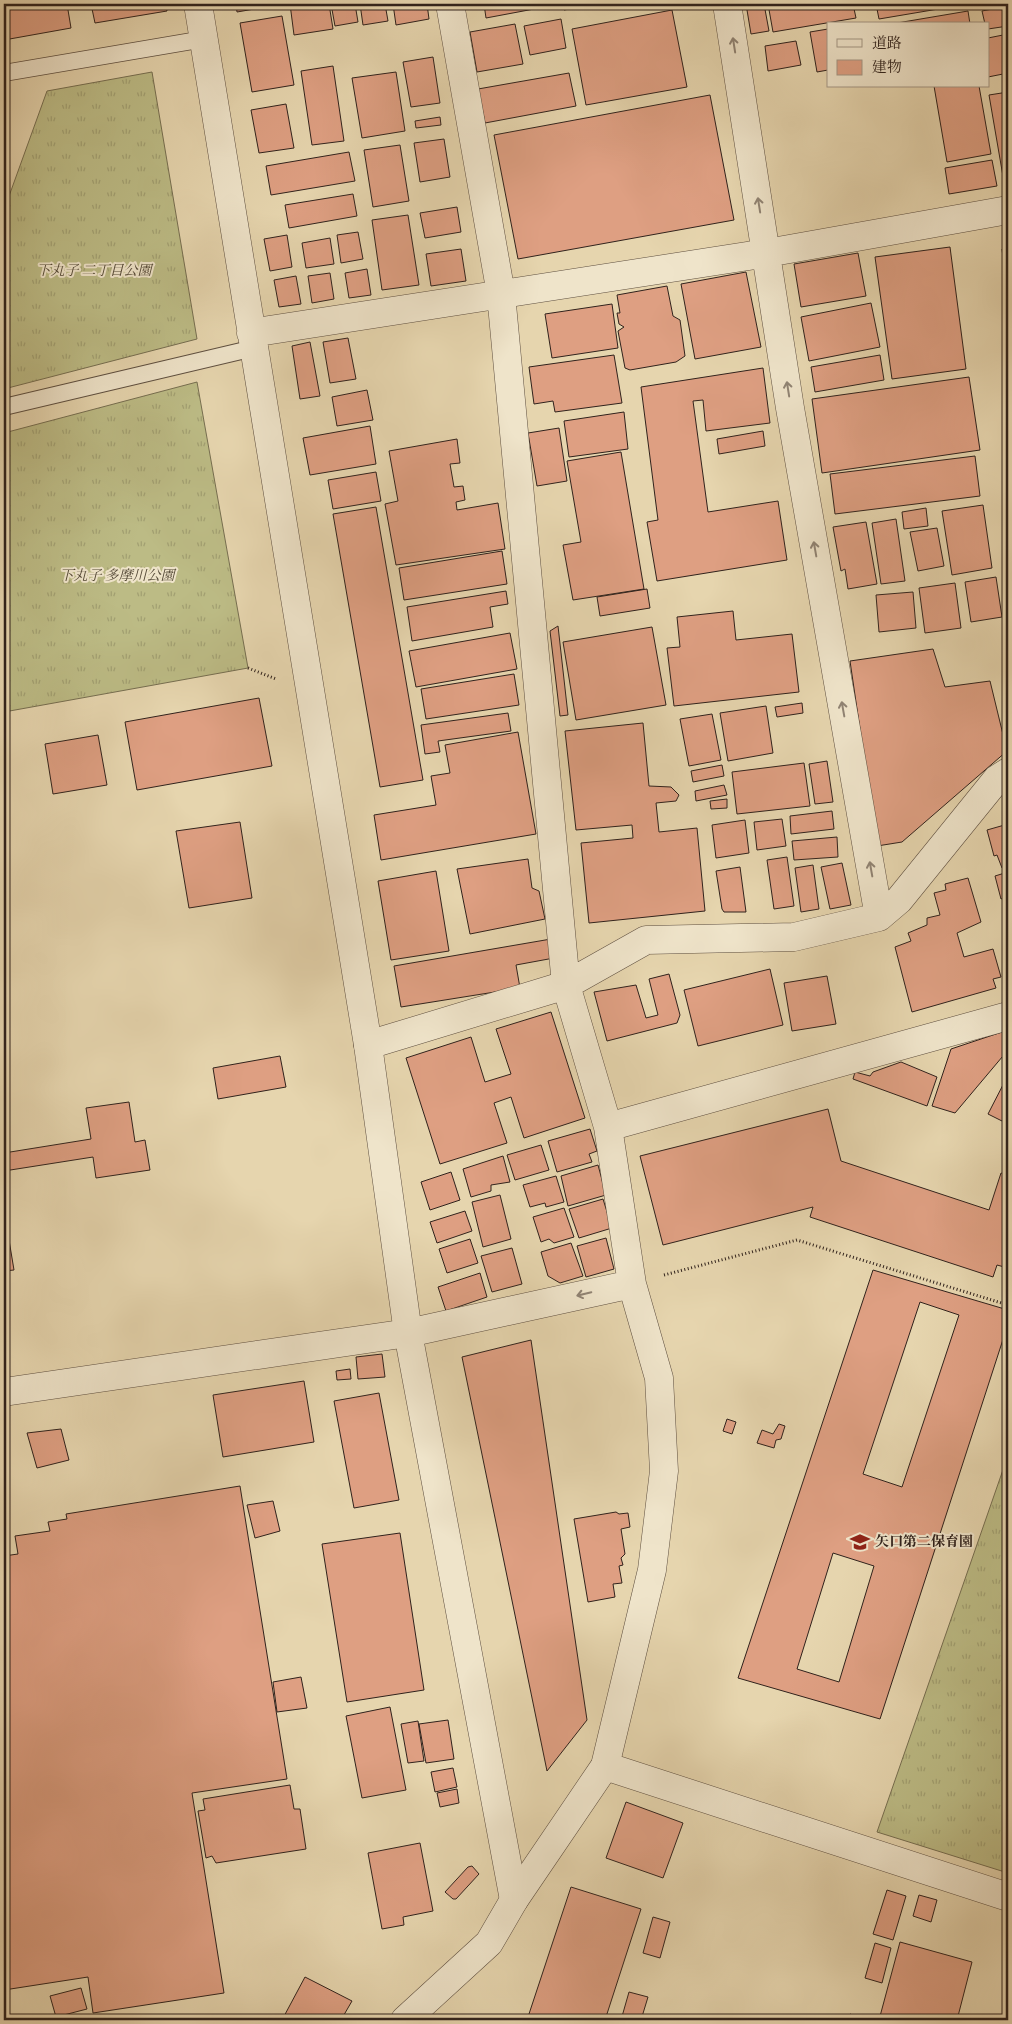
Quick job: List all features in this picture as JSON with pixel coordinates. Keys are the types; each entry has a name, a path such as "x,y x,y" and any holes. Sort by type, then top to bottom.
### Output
{"street":[{"path":"198,4 368,1045 408,1333 514,1900"},
{"path":"405,2020 489,1943 514,1900 605,1766 652,1570 664,1471 659,1378 632,1284 608,1127 566,985 501,294 450,4"},
{"path":"727,4 790,408 880,918"},
{"path":"252,340 501,294 767,253 1008,210"},
{"path":"368,1045 566,985 646,940 794,937 880,918 899,900 996,779 1008,772"},
{"path":"608,1127 1008,1016"},
{"path":"4,1392 408,1333 632,1284"},
{"path":"605,1766 1008,1897"}],"lane":[{"path":"4,73 204,39"},
{"path":"4,407 252,340"}],"path":[{"path":"248,668 283,682"},
{"path":"632,1284 797,1240 1008,1306"}],"green space":[{"name":"下丸子 二丁目公園","path":"152,72 197,339 4,389 4,210 47,91"},
{"name":"下丸子 多摩川公園","path":"197,382 248,668 4,712 4,433"},
{"path":"1005,1464 1008,1465 1008,1873 877,1832"}],"building":[{"path":"4,4 67,4 71,28 4,40"},
{"path":"91,4 166,4 167,11 95,23"},
{"path":"236,4 283,4 237,12"},
{"path":"290,4 329,4 333,29 294,35"},
{"path":"331,4 355,4 358,22 335,26"},
{"path":"360,4 385,4 388,21 363,25"},
{"path":"393,4 427,4 429,19 396,25"},
{"path":"484,4 550,4 550,6 486,18"},
{"path":"563,4 597,4 564,10"},
{"path":"746,4 764,4 769,31 751,34"},
{"path":"768,4 853,4 856,18 773,32"},
{"path":"876,4 968,4 879,19"},
{"path":"1008,6 1008,26 990,29 990,22 985,22 982,11"},
{"path":"672,10 687,87 586,105 572,29"},
{"path":"968,11 970,22 903,22"},
{"path":"282,16 294,85 252,92 240,23"},
{"path":"561,19 566,48 530,55 524,26"},
{"path":"515,24 523,64 477,72 470,32"},
{"path":"827,29 827,70 817,72 810,32"},
{"path":"1008,34 1008,73 990,77 990,38"},
{"path":"796,41 801,65 768,71 765,46"},
{"path":"433,57 440,103 411,107 403,62"},
{"path":"333,66 344,141 312,145 301,71"},
{"path":"396,72 405,131 362,138 352,78"},
{"path":"569,73 576,106 485,123 478,89"},
{"path":"934,88 979,88 991,154 947,162"},
{"path":"1008,92 1008,187 1005,188 989,95"},
{"path":"710,95 734,220 518,259 494,135"},
{"path":"286,104 294,148 259,153 251,110"},
{"path":"440,117 441,125 416,128 415,121"},
{"path":"444,139 450,177 420,182 414,143"},
{"path":"400,145 409,201 373,207 364,150"},
{"path":"349,152 355,181 271,195 266,166"},
{"path":"992,160 997,186 949,194 945,168"},
{"path":"353,194 357,216 289,228 285,205"},
{"path":"457,207 461,232 425,238 420,213"},
{"path":"408,215 419,285 382,290 372,220"},
{"path":"358,232 363,259 341,263 337,235"},
{"path":"287,235 292,267 270,271 264,239"},
{"path":"330,238 334,264 306,268 302,243"},
{"path":"950,247 966,369 892,379 875,257"},
{"path":"1008,248 1008,300 1002,249"},
{"path":"461,249 466,281 431,286 426,254"},
{"path":"858,253 866,296 801,307 794,264"},
{"path":"367,269 371,295 349,298 345,273"},
{"path":"746,272 761,347 695,359 681,284"},
{"path":"330,273 334,299 312,303 308,276"},
{"path":"296,276 301,304 279,307 274,280"},
{"path":"667,286 673,316 680,320 685,356 676,362 630,370 625,368 618,331 624,327 619,324 617,313 620,313 617,295"},
{"path":"871,303 880,347 809,361 801,317"},
{"path":"612,304 618,348 552,358 545,314"},
{"path":"348,338 356,379 330,383 323,342"},
{"path":"310,342 320,396 300,399 292,346"},
{"path":"614,355 622,403 555,412 553,401 534,404 529,367"},
{"path":"880,355 884,380 815,392 811,367"},
{"path":"763,368 770,423 706,431 703,400 693,401 708,512 778,501 787,560 657,581 647,522 658,520 641,387"},
{"path":"969,377 980,450 822,473 812,399"},
{"path":"367,390 373,420 337,426 332,397"},
{"path":"624,412 628,449 569,457 564,421"},
{"path":"370,426 376,464 310,475 303,438"},
{"path":"559,428 567,481 537,486 528,433"},
{"path":"763,431 765,446 719,454 717,439"},
{"path":"457,439 460,463 450,464 454,487 463,486 465,500 456,502 457,510 498,503 505,549 396,565 385,504 398,501 389,451"},
{"path":"621,452 644,589 573,600 563,545 581,542 567,461"},
{"path":"975,456 980,496 835,514 830,474"},
{"path":"376,472 381,501 333,509 328,480"},
{"path":"983,505 992,568 952,575 942,511"},
{"path":"376,507 423,780 380,787 333,514"},
{"path":"926,508 928,526 904,529 902,512"},
{"path":"896,519 905,581 881,584 872,523"},
{"path":"866,522 877,584 848,589 845,569 841,571 833,527"},
{"path":"937,528 944,566 918,571 910,532"},
{"path":"502,551 507,584 404,600 399,568"},
{"path":"996,577 1002,617 971,622 965,582"},
{"path":"955,583 961,628 925,633 919,588"},
{"path":"647,589 650,608 600,616 597,597"},
{"path":"506,591 508,604 490,607 493,627 412,641 407,607"},
{"path":"913,592 916,628 879,632 876,595"},
{"path":"733,611 736,640 792,634 799,692 674,706 667,648 680,647 677,617"},
{"path":"558,626 568,715 560,716 550,631"},
{"path":"652,627 666,705 576,720 563,642"},
{"path":"510,633 517,669 416,687 409,651"},
{"path":"933,649 945,687 990,681 1007,751 902,842 877,846 850,661"},
{"path":"514,674 519,705 426,719 421,689"},
{"path":"259,698 272,766 137,790 125,722"},
{"path":"802,703 803,713 777,717 775,707"},
{"path":"766,706 773,753 728,761 720,713"},
{"path":"508,713 511,731 438,741 440,752 425,754 421,725"},
{"path":"712,714 721,760 689,766 680,719"},
{"path":"643,723 649,786 671,787 679,795 676,801 656,803 659,832 697,828 705,911 589,923 581,843 633,838 632,825 576,830 565,731"},
{"path":"518,732 536,834 381,860 374,815 436,805 431,776 450,773 445,745"},
{"path":"98,735 107,785 53,794 45,744"},
{"path":"827,761 833,802 815,804 809,764"},
{"path":"804,763 810,806 737,814 732,772"},
{"path":"722,765 724,776 693,782 691,771"},
{"path":"724,785 727,795 696,801 695,791"},
{"path":"727,799 727,808 711,809 710,801"},
{"path":"832,811 834,829 791,834 790,816"},
{"path":"782,819 786,846 757,850 754,822"},
{"path":"745,820 749,853 716,858 712,825"},
{"path":"240,822 252,898 189,908 176,831"},
{"path":"1008,824 1008,866 1002,868 997,855 994,856 987,830"},
{"path":"837,837 838,857 794,860 792,841"},
{"path":"787,857 794,906 774,909 767,860"},
{"path":"528,859 532,888 539,891 545,919 470,934 457,869"},
{"path":"842,863 851,905 830,909 821,867"},
{"path":"813,865 819,909 801,912 795,868"},
{"path":"740,867 746,912 724,912 716,871"},
{"path":"436,871 449,951 391,960 378,881"},
{"path":"1008,872 1008,896 1001,899 995,876"},
{"path":"968,878 981,922 957,933 964,957 993,949 1001,977 993,979 996,988 912,1012 895,947 911,941 908,933 927,925 927,918 940,915 934,893 946,890 945,884"},
{"path":"551,939 554,958 516,965 520,988 401,1007 394,966"},
{"path":"770,969 783,1025 698,1046 684,990"},
{"path":"669,974 680,1015 677,1023 607,1041 594,992 636,985 646,1018 658,1015 649,979"},
{"path":"827,976 836,1024 792,1031 784,983"},
{"path":"551,1012 585,1118 524,1138 511,1097 494,1103 507,1143 440,1164 406,1058 471,1037 485,1082 511,1074 496,1029"},
{"path":"1005,1031 1008,1050 955,1113 932,1106 951,1049"},
{"path":"280,1056 286,1087 218,1099 213,1068"},
{"path":"901,1062 937,1077 927,1106 853,1079 855,1072 870,1076 873,1072"},
{"path":"1006,1079 1008,1079 1008,1124 988,1114"},
{"path":"129,1102 135,1142 145,1140 150,1170 96,1178 93,1157 4,1171 4,1153 91,1139 86,1108"},
{"path":"828,1109 841,1161 989,1210 1001,1173 1008,1175 1008,1268 997,1265 993,1277 810,1217 813,1207 663,1245 640,1156"},
{"path":"590,1129 597,1151 589,1154 592,1162 557,1172 548,1141"},
{"path":"541,1145 549,1170 515,1180 507,1155"},
{"path":"503,1156 510,1182 491,1185 491,1191 471,1197 463,1169"},
{"path":"598,1165 606,1195 568,1206 561,1176"},
{"path":"451,1172 460,1200 430,1210 421,1182"},
{"path":"556,1176 564,1202 546,1207 545,1203 530,1207 523,1185"},
{"path":"500,1195 511,1239 483,1247 472,1202"},
{"path":"603,1199 612,1228 579,1238 569,1209"},
{"path":"564,1208 574,1237 554,1243 549,1239 541,1242 533,1217"},
{"path":"4,1210 14,1270 4,1271"},
{"path":"465,1211 472,1231 437,1243 430,1222"},
{"path":"606,1238 614,1269 586,1277 577,1246"},
{"path":"470,1239 478,1263 447,1273 439,1249"},
{"path":"571,1243 583,1276 560,1283 548,1276 541,1252"},
{"path":"512,1248 522,1284 492,1292 481,1256"},
{"path":"873,1270 1008,1310 1008,1324 880,1719 738,1678","holes":["920,1302 959,1315 902,1487 863,1474","833,1553 874,1566 839,1682 797,1669"]},
{"path":"480,1273 487,1297 446,1311 438,1287"},
{"path":"531,1340 587,1720 547,1771 462,1357"},
{"path":"382,1354 385,1377 358,1379 356,1357"},
{"path":"350,1369 351,1379 337,1380 336,1371"},
{"path":"304,1381 314,1442 223,1457 213,1395"},
{"path":"379,1393 399,1500 354,1508 334,1401"},
{"path":"727,1419 736,1422 732,1434 723,1431"},
{"path":"779,1424 785,1426 781,1439 776,1440 774,1448 757,1443 762,1430 773,1434"},
{"path":"61,1429 69,1460 37,1468 27,1433"},
{"path":"240,1486 287,1779 192,1793 224,1993 93,2013 88,1977 4,1990 4,1556 18,1554 15,1536 50,1531 48,1522 67,1519 66,1514"},
{"path":"273,1501 280,1531 255,1538 247,1505"},
{"path":"616,1512 619,1514 628,1513 630,1527 621,1529 625,1554 621,1558 623,1565 619,1566 622,1583 613,1584 615,1597 588,1602 574,1519"},
{"path":"400,1533 424,1690 347,1702 322,1544"},
{"path":"301,1677 307,1708 277,1712 273,1682"},
{"path":"390,1707 406,1790 362,1798 346,1716"},
{"path":"448,1720 454,1759 426,1763 419,1724"},
{"path":"418,1721 424,1761 408,1763 401,1724"},
{"path":"453,1768 457,1787 435,1792 431,1772"},
{"path":"290,1785 294,1809 300,1809 306,1849 216,1863 212,1856 206,1858 198,1811 205,1810 203,1799"},
{"path":"457,1789 459,1803 440,1807 437,1793"},
{"path":"626,1802 683,1823 663,1878 606,1858"},
{"path":"420,1843 433,1911 403,1917 404,1925 382,1929 368,1853"},
{"path":"472,1866 479,1874 456,1899 453,1899 445,1892 468,1867"},
{"path":"571,1887 641,1909 605,2020 527,2020"},
{"path":"887,1890 906,1896 893,1940 873,1934"},
{"path":"919,1895 937,1900 931,1922 913,1916"},
{"path":"653,1917 670,1922 660,1958 643,1953"},
{"path":"900,1942 972,1962 957,2020 879,2020"},
{"path":"875,1943 891,1948 882,1983 865,1978"},
{"path":"305,1977 352,2001 341,2020 282,2020"},
{"path":"81,1988 87,2009 56,2017 50,1996"},
{"path":"629,1992 648,1997 641,2020 621,2020"},
{"path":"850,2014 868,2020 848,2020"}],"place":[{"name":"矢口第二保育園","path":"860,1542"}]}
